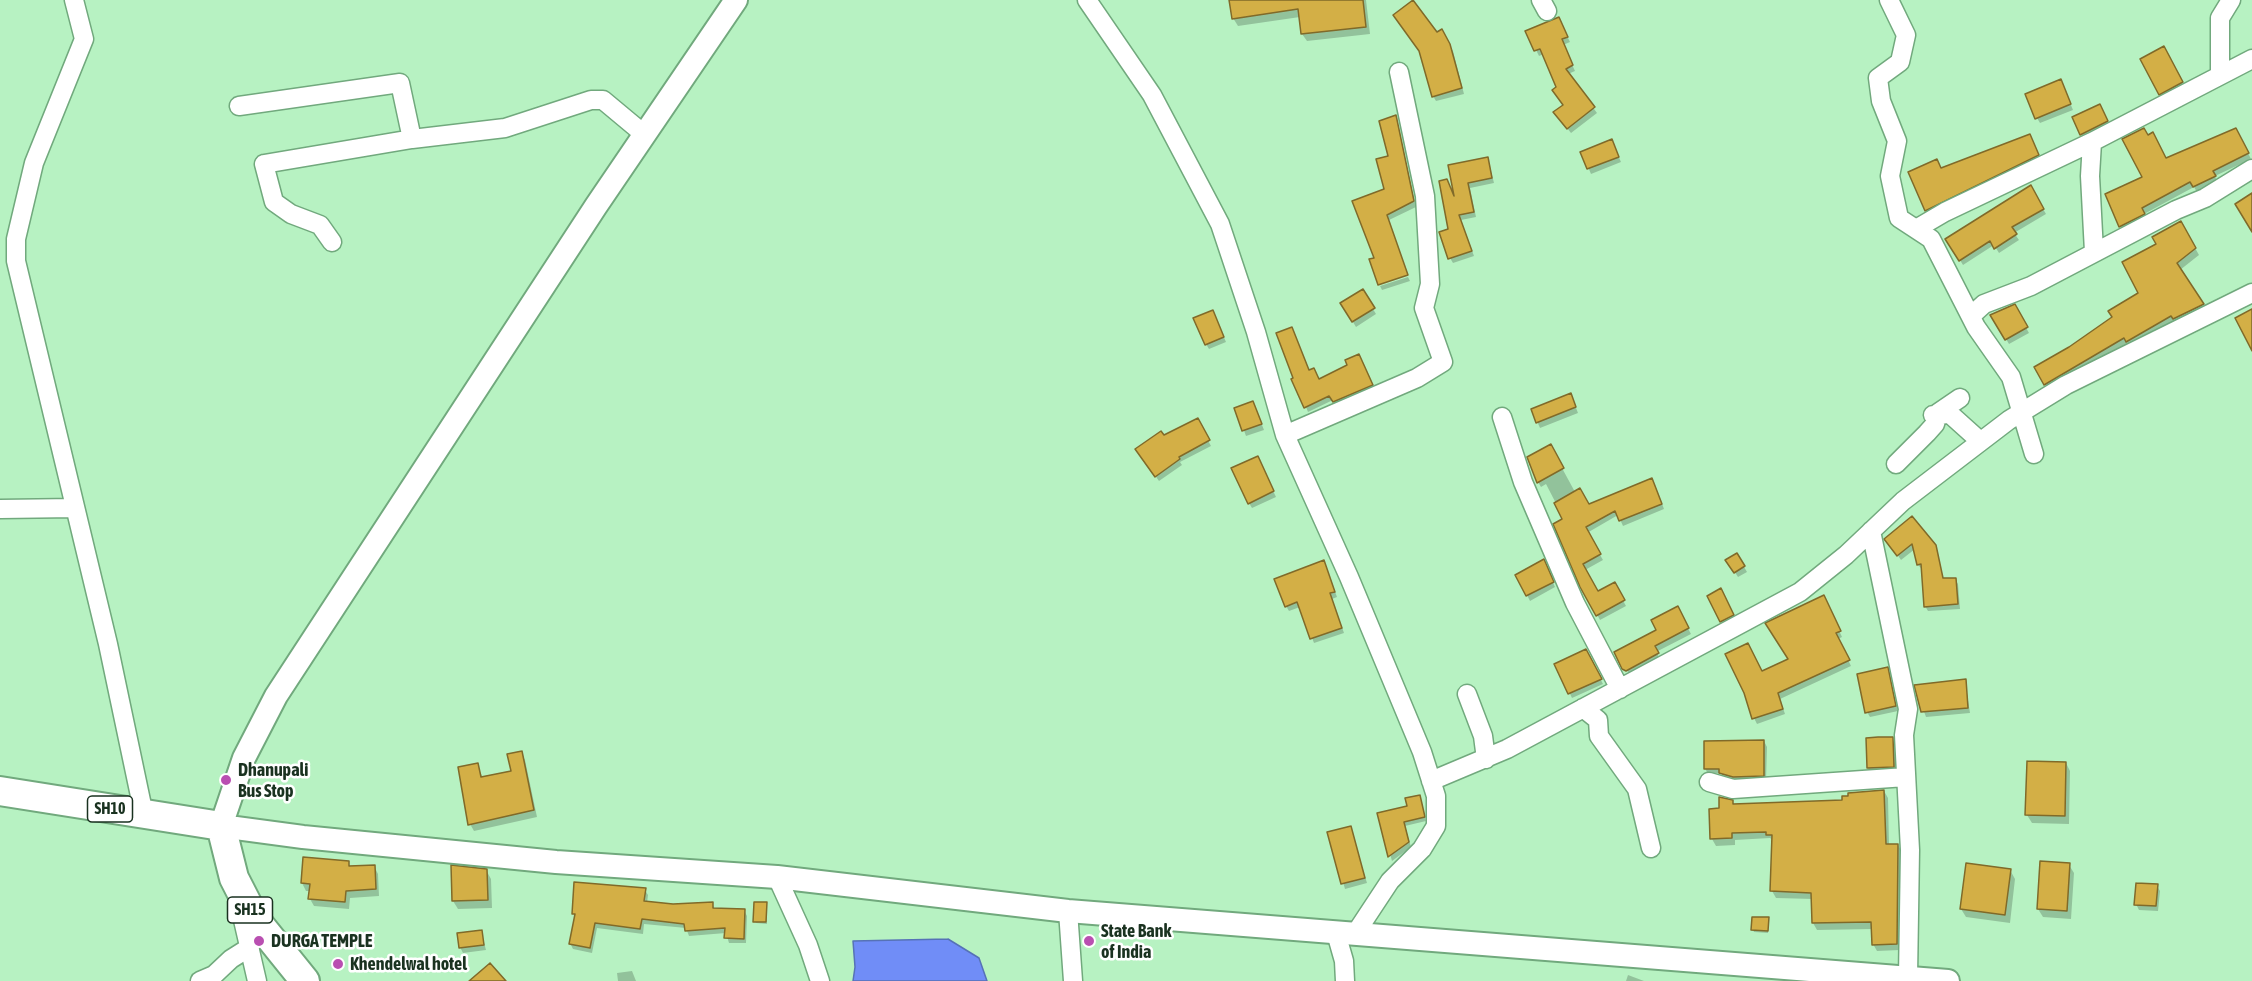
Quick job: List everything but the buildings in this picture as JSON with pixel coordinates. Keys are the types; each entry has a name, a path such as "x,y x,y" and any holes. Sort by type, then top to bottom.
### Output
{"main road":[{"name":"SH10","path":"0,791 221,826"},
{"name":"SH15","path":"221,826 234,878 255,919 305,981"}],"street":[{"path":"74,0 84,39 34,163 16,239 16,261 108,644 144,815"},
{"path":"736,0 395,511 276,696 244,758 221,826 303,837 533,859 777,877 1068,911 1779,973 1948,981"},
{"path":"1088,0 1152,95 1220,224 1256,332 1285,435 1349,577 1436,796 1436,826 1422,849 1390,880 1345,934 1345,981"},
{"path":"1889,0 1906,35 1900,62 1878,78 1881,101 1897,141 1890,176 1899,218 1931,239 1972,315 1976,327 2011,377 2034,454"},
{"path":"2220,74 2220,18 2231,0"},
{"path":"1916,229 1945,212 2092,142 2252,59"},
{"path":"1285,435 1417,378 1443,362 1424,308 1430,285 1425,196 1399,72"},
{"path":"239,106 400,83 412,139"},
{"path":"332,242 320,225 291,214 274,202 264,164 412,139 506,128 591,100 603,100 645,135"},
{"path":"2092,142 2090,176 2094,252"},
{"path":"1972,315 1984,304 2031,286 2094,252 2205,198 2252,169"},
{"path":"1431,781 1486,759 1800,592 1903,501 2020,413 2066,385 2252,293"},
{"path":"1932,415 1960,398"},
{"path":"1932,415 1950,414 1980,441"},
{"path":"1896,464 1935,423 1932,415"},
{"path":"1502,417 1523,482 1575,603 1620,688"},
{"path":"0,509 75,508"},
{"path":"1871,531 1908,709 1904,735 1910,850 1894,978"},
{"path":"1467,694 1483,736 1486,759"},
{"path":"1583,708 1598,720 1599,736 1637,789 1651,848"},
{"path":"1709,782 1733,789 1905,777"},
{"path":"777,877 808,945 820,981"},
{"path":"234,878 257,981"},
{"path":"1068,911 1073,981"},
{"path":"200,981 214,975 231,958 249,947"}],"water":[{"path":"948,939 979,958 987,981 853,981 855,967 853,941"}],"place":[{"name":"Dhanupali Bus Stop","path":"226,780"},
{"name":"DURGA TEMPLE","path":"259,941"},
{"name":"State Bank of India","path":"1089,941"},
{"name":"Khendelwal hotel","path":"338,964"}]}
